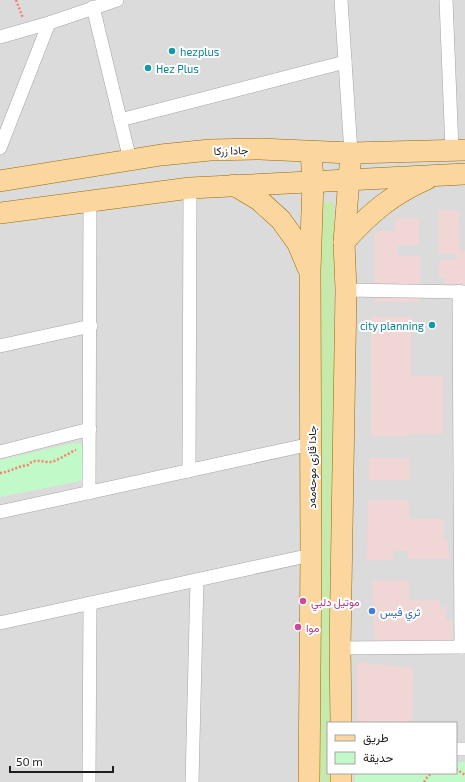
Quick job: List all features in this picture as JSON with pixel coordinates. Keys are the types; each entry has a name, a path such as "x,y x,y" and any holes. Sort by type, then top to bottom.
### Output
{"main road":[{"name":"جادا زرکا","path":"0,181 130,160 210,150 260,149 351,153 458,150"},
{"name":"جادا قازی موحەمەد","path":"309,782 311,555 310,271 312,206 310,152"},
{"path":"341,722 340,648 346,290 344,242 351,153"},
{"path":"0,213 190,188 465,174"},
{"path":"344,242 363,220 385,202 409,186 436,175"},
{"path":"234,185 259,200 281,220 298,244 310,271"},
{"path":"312,206 321,196 333,194 339,196 343,200 346,211"}],"street":[{"path":"0,37 49,23 117,0"},
{"path":"341,0 351,153"},
{"path":"446,0 458,150"},
{"path":"93,7 130,160"},
{"path":"0,148 49,23"},
{"path":"120,120 345,62"},
{"path":"189,471 190,188"},
{"path":"89,493 91,326 90,201"},
{"path":"340,648 463,647 462,292 346,290"},
{"path":"0,346 91,326"},
{"path":"0,452 90,429"},
{"path":"0,512 311,444"},
{"path":"0,623 311,555"},
{"path":"192,782 197,580"},
{"path":"89,782 90,603"}],"path":[{"path":"16,0 27,29"},
{"path":"0,473 5,473 19,466 28,466 30,463 37,460 51,462 90,444"},
{"path":"424,782 431,774"}],"shaded area":[{"path":"0,0 465,0 465,782 0,782"},
{"path":"438,210 459,210 460,251 465,251 465,287 459,287 459,284 445,284 445,278 439,278 439,260 456,260 456,254 438,254"},
{"name":"city planning","path":"396,218 419,218 419,245 398,245 398,256 420,256 420,302 374,302 374,231 395,231"},
{"name":"city planning","path":"371,317 411,317 411,376 443,376 443,434 371,436"},
{"path":"369,458 409,458 410,480 369,480"},
{"path":"368,500 409,500 409,519 444,519 444,539 448,539 449,559 408,559 408,551 393,551 393,560 367,560"},
{"path":"409,580 409,600 440,600 440,607 446,607 446,621 452,621 453,642 374,645 372,581"},
{"path":"357,662 413,668 412,722 357,722"}],"green space":[{"path":"328,201 334,203 334,722 327,722 327,774 333,774 333,782 319,782 319,349 322,205"},
{"path":"78,443 83,445 85,480 0,497 0,460"},
{"path":"457,762 465,762 465,782 355,782 355,774 457,774"}],"place":[{"name":"hezplus","path":"172,51"},
{"name":"Hez Plus","path":"148,68"},
{"name":"city planning","path":"432,325"},
{"name":"موتيل دلبي","path":"303,601"},
{"name":"ثري فيس","path":"372,611"},
{"name":"موا","path":"298,627"}]}
